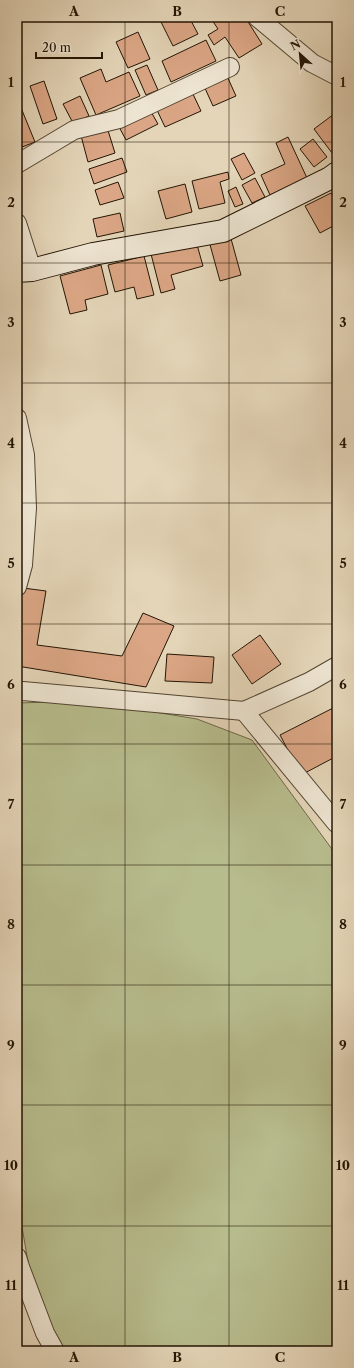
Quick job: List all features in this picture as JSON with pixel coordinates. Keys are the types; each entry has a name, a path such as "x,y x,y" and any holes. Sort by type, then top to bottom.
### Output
{"street":[{"path":"257,17 312,63 337,76"},
{"path":"17,164 74,130 119,119 230,67"},
{"path":"17,223 25,270 93,254 223,231 330,178 337,173"},
{"path":"17,418 25,455 27,508 23,565 17,587"},
{"path":"17,692 23,691 244,711 309,682 337,666"},
{"path":"244,711 337,824"},
{"path":"17,1257 45,1334 55,1351"}],"green space":[{"path":"88,701 197,719 252,740 337,856 337,1351 62,1351 39,1310 19,1210 17,1207 17,703"}],"building":[{"path":"189,17 198,34 173,46 159,18"},
{"path":"210,17 234,17 235,19 245,17 262,44 239,58 225,37 214,45 208,35 218,29"},
{"path":"138,32 150,59 128,68 116,42"},
{"path":"206,40 216,61 171,82 162,61"},
{"path":"147,65 158,90 146,95 135,70"},
{"path":"101,69 106,82 129,72 140,96 96,115 80,78"},
{"path":"227,76 236,96 213,106 204,86"},
{"path":"44,81 57,119 43,124 30,86"},
{"path":"192,92 201,111 165,127 156,108"},
{"path":"80,96 89,116 73,123 63,104"},
{"path":"17,98 35,142 17,149"},
{"path":"150,110 158,124 126,140 118,125"},
{"path":"334,114 337,118 337,149 332,153 314,129"},
{"path":"106,124 115,153 88,162 80,132"},
{"path":"288,137 307,178 270,195 261,175 285,164 276,143"},
{"path":"313,139 327,157 314,167 300,149"},
{"path":"244,153 255,173 242,180 231,159"},
{"path":"122,158 127,172 94,184 89,169"},
{"path":"228,172 229,179 220,182 225,203 199,209 192,181"},
{"path":"255,178 265,197 252,203 242,185"},
{"path":"118,182 124,198 100,205 95,190"},
{"path":"185,184 192,212 166,219 158,191"},
{"path":"236,187 243,204 235,207 228,191"},
{"path":"331,193 337,204 337,224 320,233 305,206"},
{"path":"120,213 124,231 97,237 93,219"},
{"path":"230,235 241,275 220,281 209,241"},
{"path":"196,241 203,266 171,275 175,289 161,293 151,254"},
{"path":"144,256 154,295 137,299 134,287 115,292 108,265"},
{"path":"101,265 108,294 85,300 87,310 70,314 60,276"},
{"path":"23,588 46,591 37,645 122,656 143,613 174,626 146,687 17,666 17,621"},
{"path":"260,635 281,664 252,684 232,655"},
{"path":"167,654 214,657 212,683 165,681"},
{"path":"337,706 337,756 301,775 280,735"}]}
